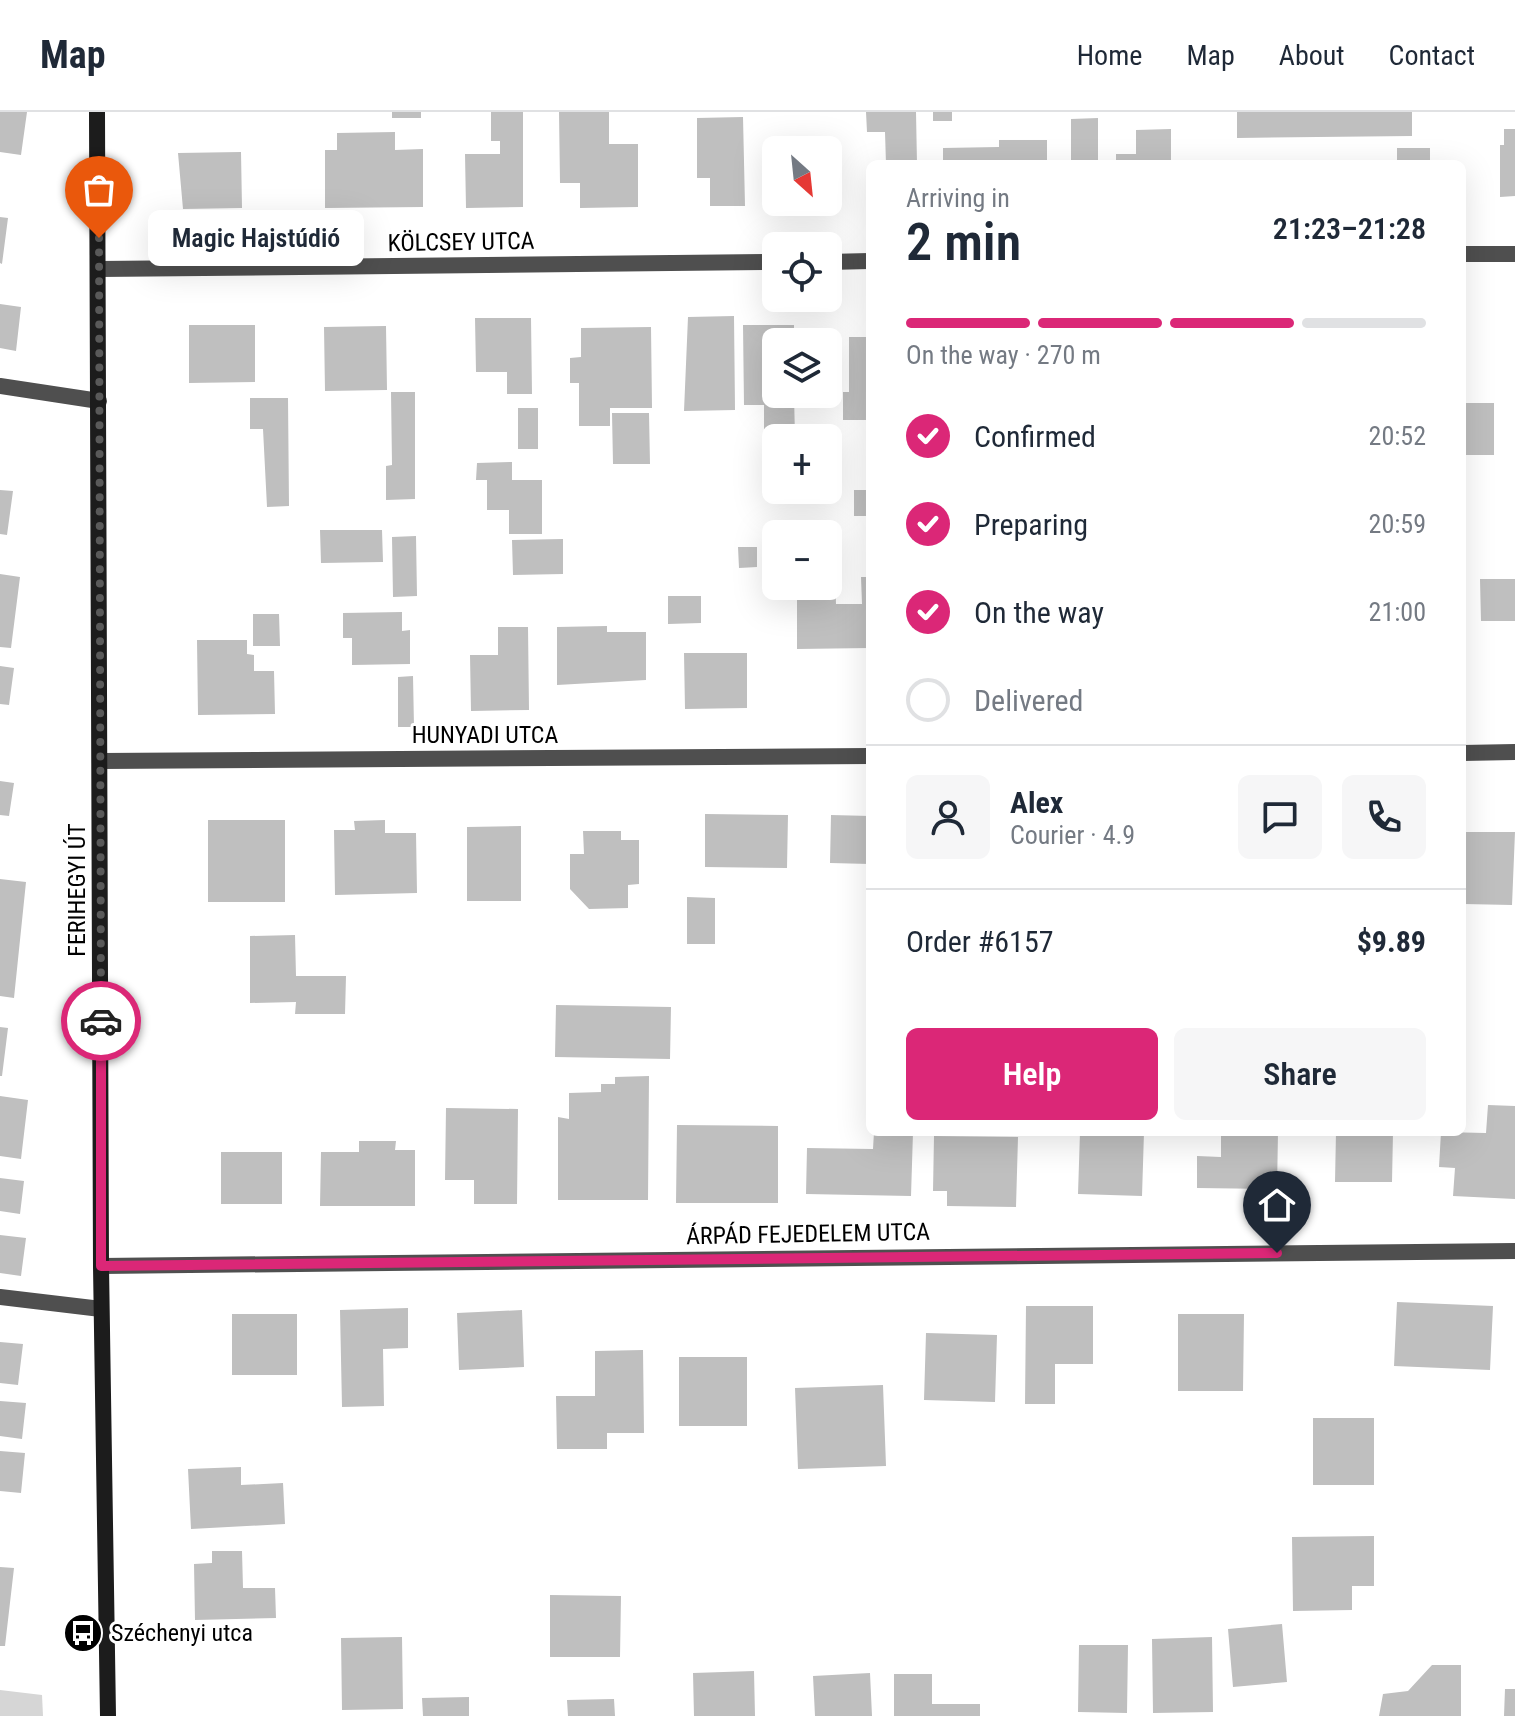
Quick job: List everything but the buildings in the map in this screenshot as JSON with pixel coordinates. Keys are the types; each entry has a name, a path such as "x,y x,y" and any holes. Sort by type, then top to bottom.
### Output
{"main road":[{"name":"FERIHEGYI ÚT","path":"97,112 101,1309 108,1716"}],"street":[{"path":"1466,254 1515,254"},
{"path":"842,262 866,261"},
{"name":"KÖLCSEY UTCA","path":"99,269 762,262"},
{"path":"0,386 99,401"},
{"path":"1466,753 1515,752"},
{"name":"HUNYADI UTCA","path":"101,761 866,756"},
{"name":"ÁRPÁD FEJEDELEM UTCA","path":"101,1266 1515,1251"},
{"path":"0,1297 101,1309"}],"shaded area":[{"path":"0,1690 42,1695 43,1716 0,1716"}],"way so far":[{"path":"99,238 101,1021"}],"place":[{"name":"Magic Hajstúdió","path":"99,238"},
{"name":"Széchenyi utca","path":"83,1633"}],"route":[{"path":"101,1021 101,1266 1277,1253"}]}
